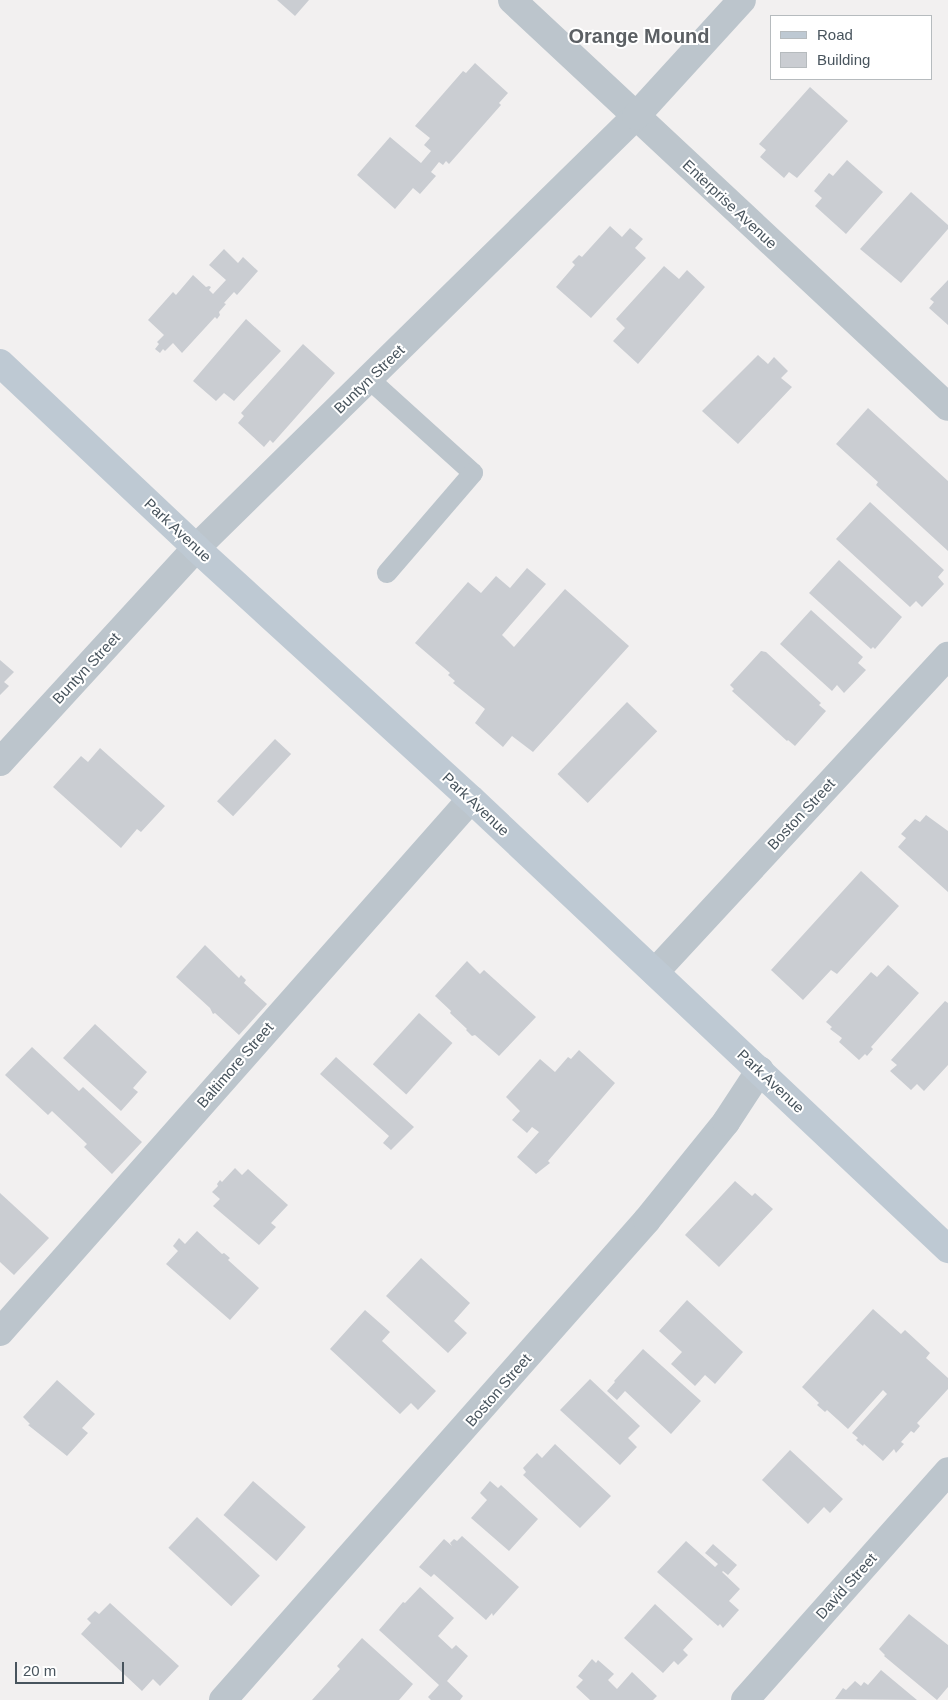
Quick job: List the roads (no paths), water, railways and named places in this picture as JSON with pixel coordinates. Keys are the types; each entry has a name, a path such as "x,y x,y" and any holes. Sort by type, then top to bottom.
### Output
{"main road":[{"name":"Park Avenue","path":"0,363 196,548 471,799 948,1249"}],"street":[{"name":"Enterprise Avenue","path":"512,0 948,407"},
{"name":"Buntyn Street","path":"0,762 196,548 636,116 742,0"},
{"name":"Boston Street","path":"654,972 948,656"},
{"name":"Baltimore Street","path":"0,1332 471,799"},
{"name":"Boston Street","path":"223,1700 647,1220 726,1122 760,1070"},
{"name":"David Street","path":"744,1700 948,1471"}],"lane":[{"path":"369,379 472,473 387,573"}],"district":[{"name":"Orange Mound","path":"639,36"}]}
